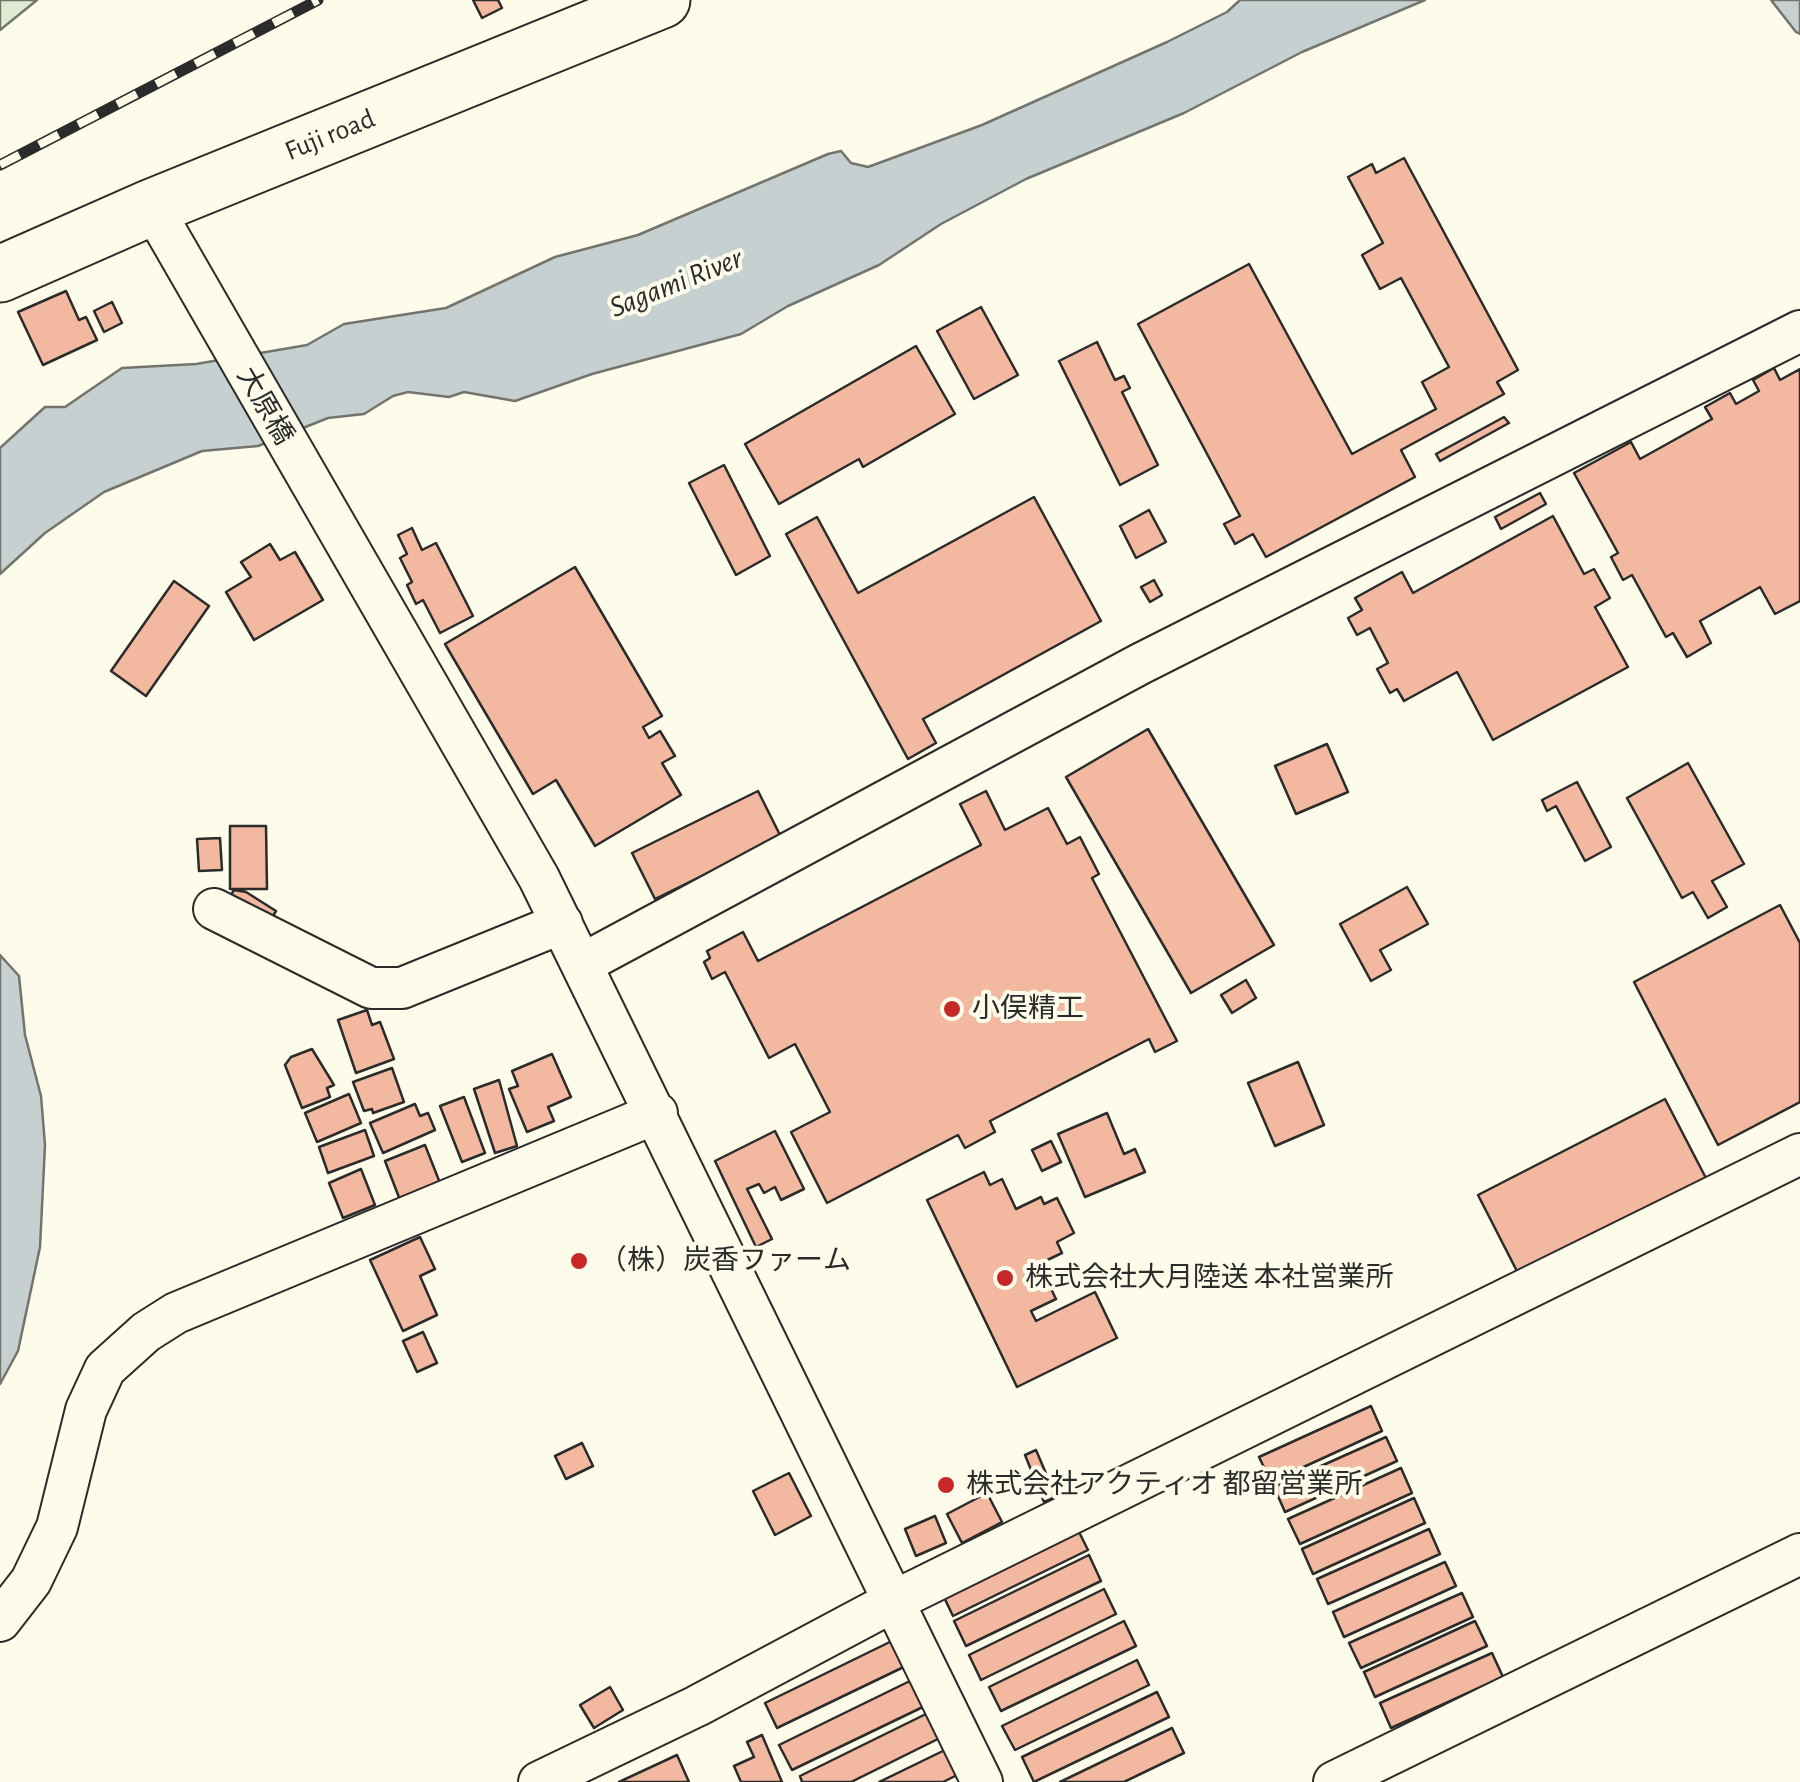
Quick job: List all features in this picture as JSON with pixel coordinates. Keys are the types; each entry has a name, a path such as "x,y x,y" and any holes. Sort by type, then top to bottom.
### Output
{"highway":[{"name":"Fuji road","path":"0,274 152,207 662,0"}],"street":[{"name":"大原橋","path":"152,207 584,963 982,1782"},
{"path":"584,963 1140,664 1800,331"},
{"path":"214,909 371,988 402,988 562,924"},
{"path":"0,1621 31,1580 57,1526 86,1410 105,1368 146,1332 176,1314 657,1113"},
{"path":"539,1782 697,1706 894,1600 1800,1154"},
{"path":"1334,1782 1800,1554"}],"green space":[{"path":"0,0 37,0 0,30"}],"water":[{"name":"Sagami River","path":"1240,0 1425,0 1302,52 1184,113 1026,179 941,224 879,265 788,306 741,334 592,374 515,401 464,392 449,397 408,392 393,396 364,414 328,418 258,446 202,451 104,492 45,533 0,574 0,448 45,407 65,407 122,368 196,364 307,345 344,324 446,308 555,257 638,235 828,154 841,151 851,163 868,167 982,125 1167,42 1227,12"},
{"path":"1771,0 1800,0 1800,34 1796,32"},
{"path":"0,955 19,976 25,1035 41,1096 45,1145 40,1247 18,1351 0,1384"}],"building":[{"path":"473,0 498,0 502,8 482,18"},
{"path":"1404,158 1518,370 1497,382 1504,394 1401,450 1415,477 1266,557 1253,534 1235,544 1224,524 1240,516 1138,324 1249,264 1352,454 1436,409 1422,382 1449,367 1401,278 1380,289 1362,255 1383,243 1348,177 1372,164 1376,173"},
{"path":"66,291 79,320 86,317 97,340 43,365 18,312"},
{"path":"112,302 122,323 104,332 94,311"},
{"path":"981,307 1018,375 974,399 937,331"},
{"path":"1097,342 1115,380 1124,376 1130,388 1122,392 1158,465 1120,485 1059,361"},
{"path":"916,346 955,414 863,467 859,459 779,504 745,444"},
{"path":"1774,368 1780,380 1800,369 1800,601 1775,614 1760,587 1700,621 1711,643 1687,657 1673,633 1666,637 1632,575 1623,580 1611,557 1618,553 1574,473 1631,442 1640,459 1712,419 1705,407 1730,393 1736,404 1759,391 1753,380"},
{"path":"1504,417 1509,423 1440,461 1436,454"},
{"path":"724,465 770,556 736,575 689,483"},
{"path":"1540,493 1546,504 1501,529 1495,517"},
{"path":"1034,497 1101,621 923,719 936,743 908,759 786,534 817,517 858,593"},
{"path":"1149,510 1166,542 1136,558 1120,526"},
{"path":"1553,516 1584,574 1594,569 1610,598 1595,607 1628,667 1493,740 1457,672 1404,701 1397,689 1390,693 1377,669 1388,663 1370,628 1357,635 1348,618 1362,610 1355,598 1402,572 1413,593"},
{"path":"412,528 422,550 436,543 473,616 440,633 423,600 416,604 407,585 412,582 400,558 407,554 398,535"},
{"path":"270,544 280,560 295,552 323,600 254,640 226,592 251,577 241,562"},
{"path":"575,567 662,716 643,727 649,738 660,731 675,756 662,763 681,795 595,846 556,780 533,794 445,644"},
{"path":"1154,580 1162,595 1150,602 1141,587"},
{"path":"174,581 209,606 146,696 111,671"},
{"path":"1148,729 1274,945 1191,993 1066,777"},
{"path":"1327,744 1348,792 1296,814 1275,766"},
{"path":"1688,763 1744,864 1712,881 1727,907 1708,918 1693,892 1682,898 1627,798"},
{"path":"1577,782 1611,847 1585,861 1556,806 1547,811 1542,800"},
{"path":"758,791 781,837 655,899 632,853"},
{"name":"小俣精工","path":"986,791 1005,830 1048,808 1067,844 1080,837 1099,874 1092,878 1177,1041 1155,1052 1149,1039 990,1121 995,1132 965,1148 958,1135 827,1203 791,1132 830,1112 795,1044 769,1058 725,972 712,979 704,962 710,958 707,951 743,932 758,961 981,845 960,804"},
{"path":"230,826 266,826 267,889 230,889"},
{"path":"220,838 222,870 199,871 197,839"},
{"path":"1407,887 1428,924 1380,950 1391,970 1371,981 1340,924"},
{"path":"234,890 246,892 276,911 267,926 228,900"},
{"path":"1780,905 1800,943 1800,1102 1718,1145 1634,982"},
{"path":"1246,980 1256,998 1232,1013 1221,995"},
{"path":"367,1010 372,1025 380,1022 394,1059 356,1073 338,1020"},
{"path":"312,1049 334,1085 327,1088 330,1097 302,1108 285,1065 291,1057"},
{"path":"552,1054 571,1097 548,1107 554,1121 527,1132 509,1089 518,1086 512,1071"},
{"path":"1298,1062 1324,1125 1275,1146 1248,1083"},
{"path":"392,1068 404,1102 373,1113 372,1109 364,1111 353,1082"},
{"path":"499,1080 517,1146 495,1153 474,1089"},
{"path":"349,1094 361,1123 317,1142 305,1113"},
{"path":"464,1097 485,1153 462,1162 440,1106"},
{"path":"1665,1099 1709,1184 1522,1281 1478,1195"},
{"path":"415,1104 420,1116 428,1113 435,1130 383,1153 370,1123"},
{"path":"1107,1113 1124,1154 1135,1149 1145,1172 1085,1197 1058,1134"},
{"path":"365,1130 374,1156 328,1173 319,1147"},
{"path":"775,1131 804,1189 781,1200 775,1187 764,1193 759,1184 747,1189 772,1239 756,1247 715,1161"},
{"path":"1051,1141 1061,1162 1042,1171 1032,1150"},
{"path":"425,1145 440,1183 400,1200 385,1161"},
{"path":"361,1169 375,1205 343,1218 329,1183"},
{"name":"株式会社大月陸送 本社営業所","path":"984,1172 990,1185 1002,1179 1016,1209 1041,1197 1044,1204 1057,1198 1074,1233 1057,1242 1062,1253 1039,1264 1056,1299 1031,1311 1036,1321 1095,1292 1117,1338 1017,1387 927,1200"},
{"path":"420,1237 435,1269 420,1276 437,1315 403,1331 370,1260"},
{"path":"423,1332 437,1363 417,1372 403,1341"},
{"path":"1371,1406 1382,1431 1271,1482 1259,1457"},
{"path":"1386,1437 1397,1461 1285,1512 1274,1487"},
{"path":"582,1443 593,1466 566,1479 555,1456"},
{"path":"1036,1450 1056,1497 1044,1502 1025,1455"},
{"path":"1401,1468 1412,1493 1300,1544 1288,1519"},
{"path":"789,1473 811,1516 775,1535 753,1491"},
{"path":"987,1493 1002,1522 962,1543 947,1514"},
{"path":"1414,1498 1425,1523 1313,1574 1302,1549"},
{"path":"935,1516 946,1543 916,1556 905,1529"},
{"path":"1076,1526 1088,1550 953,1616 941,1591"},
{"path":"1429,1529 1440,1554 1328,1604 1317,1579"},
{"path":"1089,1555 1101,1581 966,1646 954,1621"},
{"path":"1445,1562 1456,1586 1344,1637 1333,1612"},
{"path":"1104,1589 1116,1614 981,1680 969,1655"},
{"path":"1462,1593 1473,1617 1361,1668 1349,1643"},
{"path":"1124,1621 1136,1646 1001,1711 989,1687"},
{"path":"1475,1621 1487,1646 1375,1697 1364,1672"},
{"path":"900,1637 912,1663 777,1728 765,1703"},
{"path":"1492,1653 1503,1677 1391,1728 1380,1703"},
{"path":"1137,1660 1149,1685 1015,1750 1002,1726"},
{"path":"914,1679 927,1705 792,1770 779,1745"},
{"path":"610,1687 623,1710 594,1728 580,1705"},
{"path":"1157,1692 1169,1717 1034,1782 1022,1757"},
{"path":"934,1710 946,1735 851,1782 802,1782 800,1776"},
{"path":"1172,1728 1184,1753 1124,1782 1060,1782"},
{"path":"762,1735 782,1782 741,1782 734,1766 754,1757 747,1742"},
{"path":"949,1748 961,1773 943,1782 879,1782"},
{"path":"677,1755 689,1782 619,1782"}],"railway":[{"path":"0,165 318,0"}],"place":[{"name":"小俣精工","path":"952,1009"},
{"name":"（株）炭香ファーム","path":"579,1261"},
{"name":"株式会社大月陸送 本社営業所","path":"1005,1278"},
{"name":"株式会社アクティオ 都留営業所","path":"946,1485"}]}
